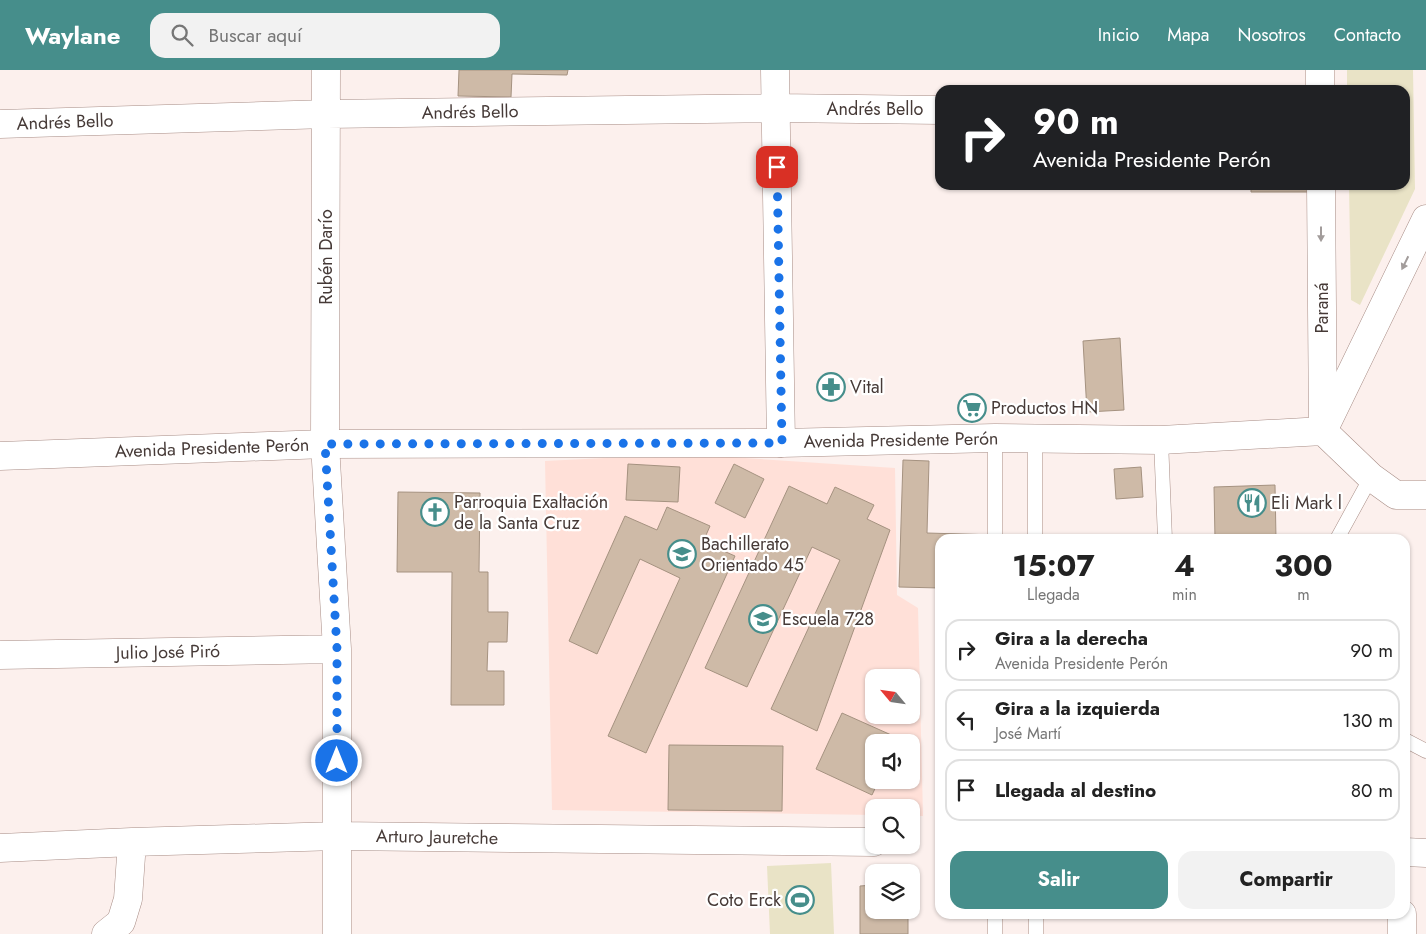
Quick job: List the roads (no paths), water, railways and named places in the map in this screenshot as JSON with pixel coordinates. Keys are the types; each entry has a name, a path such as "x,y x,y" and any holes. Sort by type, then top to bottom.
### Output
{"main road":[{"name":"Rubén Darío","path":"326,70 325,444 337,649 337,934"},
{"path":"775,70 782,443"},
{"path":"1320,70 1320,85"},
{"name":"Andrés Bello","path":"0,124 326,114 776,108 935,110"},
{"name":"Paraná","path":"1321,190 1323,431"},
{"path":"1426,219 1323,431 1371,478 1396,495 1426,495"},
{"name":"Avenida Presidente Perón","path":"0,456 325,444 782,443 996,438 1161,440 1323,431"},
{"name":"Julio José Piró","path":"0,655 337,649"},
{"name":"Arturo Jauretche","path":"0,848 336,836 865,842"},
{"path":"106,934 121,922 128,899 132,842"},
{"path":"1410,852 1426,853"},
{"path":"1402,919 1402,934"}],"lane":[{"path":"995,534 996,438"},
{"path":"1035,438 1035,534"},
{"path":"1161,440 1165,534"},
{"path":"1340,534 1371,478"},
{"path":"1410,743 1426,751"},
{"path":"995,919 995,934"},
{"path":"1036,919 1036,934"}],"place":[{"name":"Vital","path":"831,387"},
{"name":"Productos HN","path":"972,408"},
{"name":"Eli Mark l","path":"1252,503"},
{"name":"Parroquia Exaltación de la Santa Cruz","path":"435,512"},
{"name":"Bachillerato Orientado 45","path":"682,554"},
{"name":"Escuela 728","path":"763,619"},
{"name":"Coto Erck","path":"800,900"}]}
